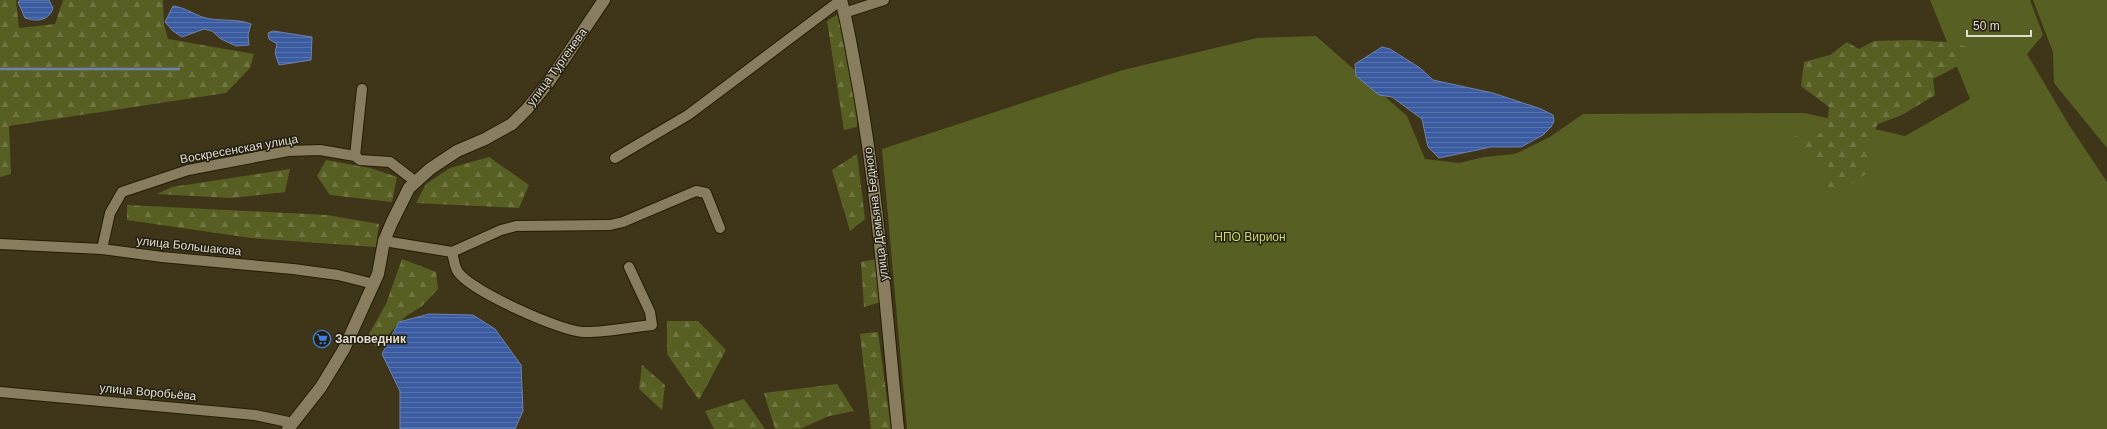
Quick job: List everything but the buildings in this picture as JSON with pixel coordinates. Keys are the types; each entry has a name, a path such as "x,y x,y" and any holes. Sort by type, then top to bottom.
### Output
{"street":[{"name":"улица Тургенева","path":"291,426 321,387 344,349 374,284 378,274 384,241 409,188 430,169 457,151 485,139 512,124 527,109 548,83 604,0"},
{"path":"615,158 688,115 841,0"},
{"name":"улица Демьяна Бедного","path":"841,0 863,114 875,200 898,429"},
{"path":"844,13 884,0"},
{"path":"355,156 362,89"},
{"name":"Воскресенская улица","path":"102,249 110,214 122,192 188,170 288,151 320,150 355,156 360,160 390,162 416,182"},
{"path":"384,241 452,252 501,230 516,226 610,225 623,222 696,191 706,193 720,228"},
{"name":"улица Большакова","path":"0,244 102,249 162,257 338,274 374,284"},
{"path":"452,252 459,273 468,282 495,298 535,316 565,328 583,332 652,325 650,312 629,267"},
{"name":"улица Воробьёва","path":"0,392 255,415 291,426"}],"green space":[{"path":"0,0 16,0 19,28 55,24 63,0 163,0 164,25 168,39 254,54 250,68 226,93 9,126 11,174 0,177"},
{"name":"НПО Вирион","path":"1930,0 2030,0 2043,35 2027,54 2069,125 2107,182 2107,429 907,429 882,149 1123,70 1257,38 1316,36 1407,116 1425,159 1459,163 1484,157 1515,154 1550,137 1583,114 1805,113 1905,136 1970,99"},
{"path":"2033,0 2107,0 2107,148 2054,83 2053,52"},
{"path":"840,13 857,98 857,127 844,130 827,21"},
{"path":"1913,40 1946,42 1977,49 1956,67 1933,79 1935,95 1902,115 1878,124 1864,150 1873,169 1837,194 1819,191 1828,162 1790,145 1792,135 1809,140 1827,129 1829,107 1801,86 1804,62 1830,55 1847,42 1859,49 1874,41"},
{"path":"857,154 865,219 850,231 832,170"},
{"path":"489,157 529,185 519,208 416,203 426,184 450,168"},
{"path":"326,160 370,168 397,177 392,202 330,195 317,176"},
{"path":"290,169 285,192 231,198 157,194 172,187"},
{"path":"127,205 327,215 379,224 376,247 251,238 127,220"},
{"path":"402,259 436,272 438,289 422,306 406,316 376,347 369,334 386,304"},
{"path":"877,259 881,302 864,307 861,262"},
{"path":"667,321 698,321 726,350 699,400 667,354"},
{"path":"878,332 891,429 871,429 860,334"},
{"path":"642,365 665,385 662,410 639,389"},
{"path":"837,384 854,411 829,416 800,429 775,429 764,393"},
{"path":"744,399 765,429 714,429 705,411"}],"water":[{"path":"20,0 49,0 53,8 49,16 46,18 38,20 29,19 25,18 18,2"},
{"path":"173,6 202,17 239,21 251,24 248,35 249,45 236,46 221,39 212,31 204,29 182,37 173,31 165,22"},
{"path":"273,31 312,37 311,60 279,65 275,53 277,44 269,39 268,33"},
{"path":"1382,47 1390,49 1420,68 1433,80 1493,93 1541,109 1553,115 1554,121 1551,127 1543,135 1521,147 1491,147 1439,158 1428,147 1422,119 1392,97 1379,95 1356,76 1355,64"},
{"path":"429,314 473,315 495,329 521,365 523,411 515,429 400,429 400,391 382,354 399,322"}],"waterway":[{"path":"0,69 179,69"}],"place":[{"name":"Заповедник","path":"322,339"}]}
